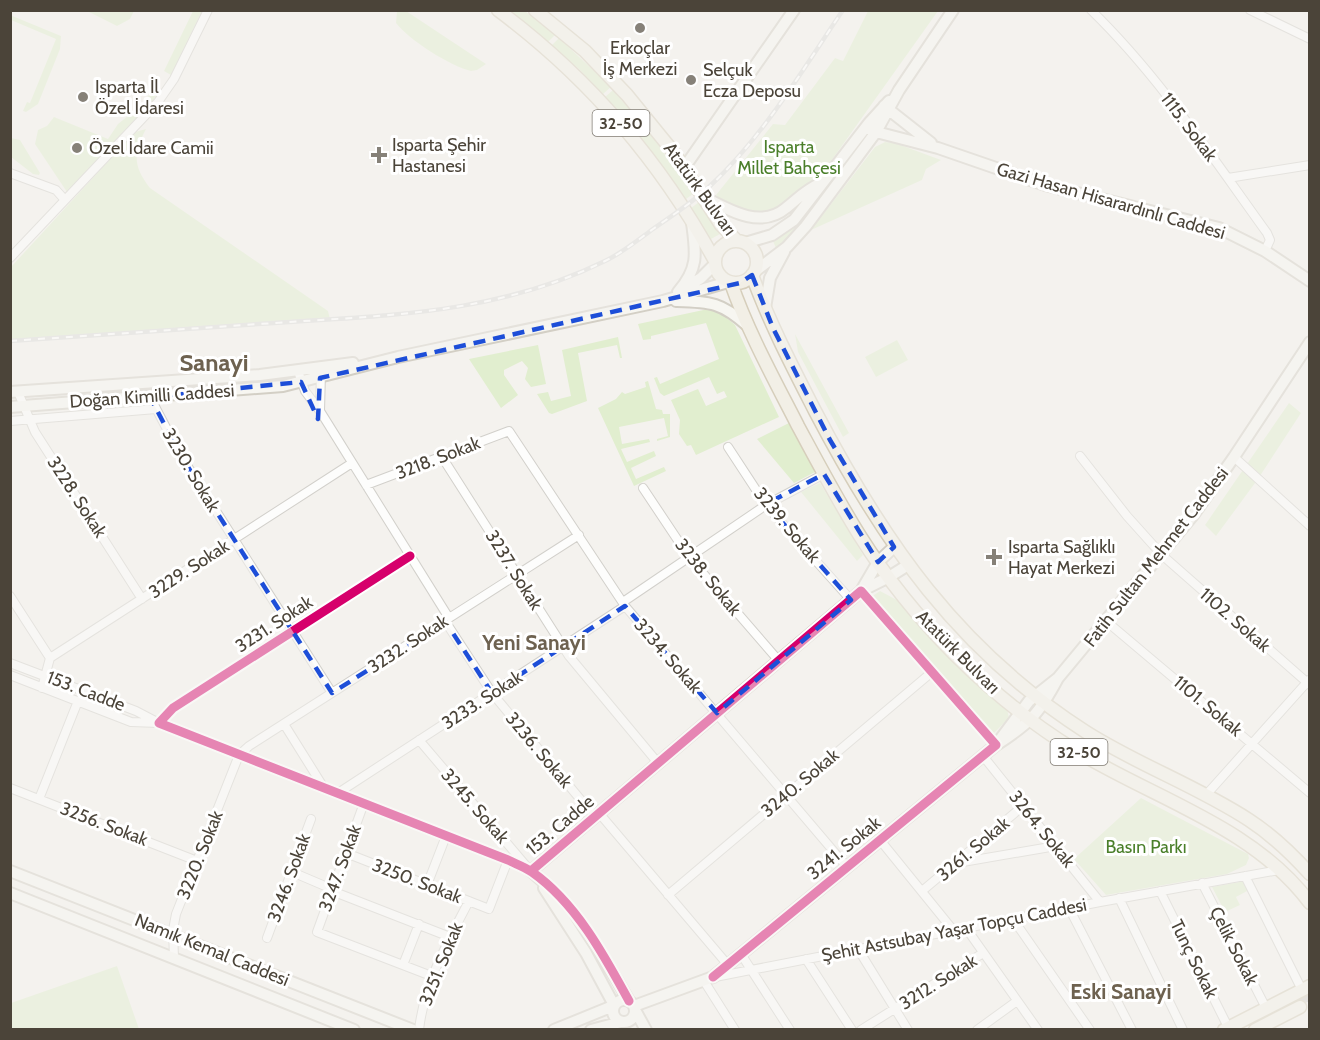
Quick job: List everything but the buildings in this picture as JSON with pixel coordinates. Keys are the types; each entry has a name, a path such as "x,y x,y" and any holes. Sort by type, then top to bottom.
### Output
{"main road":[{"name":"Atatürk Bulvarı","path":"498,10 546,48 596,96 653,164 691,220 715,262"},
{"name":"Atatürk Bulvarı","path":"535,10 585,51 617,84 652,124 722,225 741,242"},
{"path":"741,242 755,255 756,265 753,274 740,283 729,282 721,277 715,262 716,255 722,246 741,242"},
{"name":"Atatürk Bulvarı","path":"753,274 765,311 839,456 869,509 894,547 966,634 1039,700 1114,749 1250,820 1310,874"},
{"name":"Atatürk Bulvarı","path":"729,282 777,385 856,529 889,577 951,648 1025,717 1107,770 1232,835 1279,870 1310,903"},
{"path":"1231,1029 1266,1008 1304,999"},
{"path":"1231,1029 1304,999"},
{"path":"1255,1029 1304,999"},
{"path":"1270,1029 1304,999"}],"street":[{"path":"10,258 148,113 167,89 208,10"},
{"path":"684,168 794,10"},
{"path":"753,274 787,247 806,226 952,10"},
{"name":"1115. Sokak","path":"1091,10 1147,72 1267,233 1270,240 1265,251"},
{"path":"1250,10 1310,39"},
{"name":"Gazi Hasan Hisarardınlı Caddesi","path":"886,108 938,148"},
{"path":"741,242 764,238 788,226 871,129"},
{"name":"Gazi Hasan Hisarardınlı Caddesi","path":"871,129 938,148 1045,185 1219,228 1265,251 1310,281"},
{"path":"1227,178 1310,165"},
{"path":"10,173 56,190 65,200"},
{"path":"702,196 740,215 766,216 781,212 804,191 824,182"},
{"path":"678,292 691,276 695,262 691,220"},
{"path":"765,311 770,278 787,247"},
{"name":"Doğan Kimilli Caddesi","path":"663,301 701,278 715,262"},
{"name":"Doğan Kimilli Caddesi","path":"10,407 263,388 301,382 321,373 663,301 729,282"},
{"path":"663,301 714,303 730,311 749,327"},
{"name":"Fatih Sultan Mehmet Caddesi","path":"1039,700 1194,514 1310,342"},
{"name":"Doğan Kimilli Caddesi","path":"14,392 298,371 321,373"},
{"name":"3236. Sokak","path":"298,371 301,382 410,556 492,693 728,965"},
{"path":"320,411 321,373"},
{"name":"3228. Sokak","path":"14,392 28,420 142,599"},
{"name":"3230. Sokak","path":"150,396 181,456 332,693"},
{"path":"10,421 156,409"},
{"name":"3218. Sokak","path":"366,485 509,431"},
{"name":"3234. Sokak","path":"509,431 624,604 847,867"},
{"name":"3239. Sokak","path":"728,447 766,504 851,600"},
{"name":"1102. Sokak","path":"1080,456 1127,516 1162,555 1309,683"},
{"name":"3237. Sokak","path":"442,457 577,667 658,763"},
{"path":"1234,457 1310,526"},
{"name":"3229. Sokak","path":"50,658 352,463"},
{"name":"3233. Sokak","path":"338,793 563,647 766,504 824,474"},
{"name":"3238. Sokak","path":"643,488 689,557 779,661"},
{"name":"3232. Sokak","path":"239,755 579,535"},
{"path":"861,591 878,562 894,547"},
{"name":"3231. Sokak","path":"159,723 173,708 410,556"},
{"path":"861,591 908,565"},
{"path":"861,591 996,745"},
{"name":"153. Cadde","path":"10,663 136,711 159,723 531,871 861,591"},
{"path":"10,596 50,658 42,688"},
{"name":"1101. Sokak","path":"1106,621 1310,792"},
{"name":"3240. Sokak","path":"668,895 932,672"},
{"name":"153. Cadde","path":"10,675 137,723 159,723"},
{"path":"1206,795 1309,683"},
{"name":"3241. Sokak","path":"709,979 983,756 1025,717 1039,700"},
{"path":"39,799 78,701"},
{"path":"284,724 324,788"},
{"name":"3245. Sokak","path":"419,740 531,871"},
{"name":"3220. Sokak","path":"174,958 173,935 176,914 239,755"},
{"name":"3264. Sokak","path":"983,756 1100,902"},
{"name":"3256. Sokak","path":"10,788 197,861"},
{"name":"3247. Sokak","path":"364,803 316,932 403,965"},
{"name":"3261. Sokak","path":"922,891 1023,806"},
{"name":"3246. Sokak","path":"267,938 311,819"},
{"path":"427,885 446,836"},
{"path":"880,840 953,930"},
{"path":"956,863 1056,846"},
{"name":"3250. Sokak","path":"346,853 489,909 508,860"},
{"name":"Şehit Astsubay Yaşar Topçu Caddesi","path":"633,1006 709,979 751,970 1119,898 1279,870"},
{"name":"Namık Kemal Caddesi","path":"10,871 413,1029"},
{"path":"531,871 586,953 613,1005 613,1016 624,1025"},
{"path":"531,871 547,884 572,912 598,948 646,1029"},
{"path":"292,872 450,937"},
{"path":"1245,876 1304,999"},
{"name":"Çelik Sokak","path":"1202,883 1266,1008"},
{"name":"Tunç Sokak","path":"1160,891 1231,1029"},
{"name":"Namık Kemal Caddesi","path":"10,893 354,1029"},
{"path":"1119,898 1183,1029"},
{"name":"3251. Sokak","path":"419,1029 422,1005 450,937 469,901"},
{"path":"1070,908 1132,1029"},
{"path":"1013,919 1090,1029"},
{"path":"419,924 403,965 434,977"},
{"path":"966,928 1038,1029"},
{"path":"858,949 908,1029"},
{"name":"3212. Sokak","path":"861,1029 984,953"},
{"path":"741,954 790,1029"},
{"path":"806,959 852,1029"},
{"path":"709,979 735,1029"},
{"path":"554,1029 613,1005 622,999 633,1006"},
{"path":"977,1029 1017,1001"},
{"path":"591,1029 624,1025 633,1018 633,1006"}],"highlighted area":[{"path":"752,275 773,328 830,440 894,547 878,562 824,474 766,504 851,600 717,713 625,606 492,693 445,621 332,693 181,456 150,397 301,382 318,419 320,378 740,283"}],"green space":[{"path":"87,11 134,11 130,19 117,26"},
{"path":"193,11 202,11 171,75 164,71"},
{"path":"397,11 406,11 486,64 471,71 441,58 402,30 396,23"},
{"path":"509,11 525,11 555,35 548,42"},
{"name":"Isparta Millet Bahçesi","path":"868,11 938,11 819,178 802,188 778,210 753,215 724,203 716,195 773,124 785,125 835,58 843,61"},
{"path":"10,15 61,36 60,49 38,104 26,112 23,111 27,102 30,103 56,39 11,20"},
{"path":"559,38 611,87 603,94 552,45"},
{"path":"155,87 161,90 150,104 67,192 35,144 38,130 47,126 54,117 108,139 118,124 143,104"},
{"path":"613,90 651,135 693,194 686,199 644,142 605,97"},
{"path":"146,129 139,146 137,160 140,173 150,188 328,311 330,319 11,341 11,267 135,132"},
{"path":"866,132 869,133 804,224 776,248 772,239"},
{"path":"11,138 20,140 40,173 39,175 33,174 11,157"},
{"name":"Isparta Millet Bahçesi","path":"885,142 895,143 941,160 926,169 922,180 811,230 875,147"},
{"path":"699,202 720,234 711,239 691,208"},
{"path":"708,309 720,312 735,325 779,417 696,455 691,445 687,446 679,434 680,420 671,400 698,389 706,406 727,397 724,391 717,394 709,377 664,396 660,393 654,378 657,377 660,384 719,359 706,323 643,340 638,324"},
{"path":"795,334 849,433 843,437 798,352"},
{"path":"618,337 622,358 620,358 617,345 578,353 587,401 552,414 549,413 537,394 548,392 551,401 571,396 562,350"},
{"path":"897,340 908,360 876,377 865,357"},
{"path":"538,345 546,384 531,387 525,379 528,368 522,361 504,370 504,375 518,395 501,408 469,359"},
{"path":"648,381 656,409 662,410 663,414 670,414 670,437 657,441 657,439 668,436 664,418 619,427 622,444 649,439 650,442 621,449 627,462 654,451 656,456 631,468 636,479 664,467 666,471 634,486 598,408 616,399 622,392 625,394 646,387 645,382"},
{"path":"1289,403 1301,413 1258,479 1216,536 1205,525"},
{"path":"789,423 815,472 794,483 757,439"},
{"path":"820,483 863,555 857,561 801,492"},
{"path":"880,591 897,600 1007,709 1009,718 993,734 871,597"},
{"name":"Basın Parkı","path":"1141,798 1248,854 1246,865 1227,874 1106,895 1074,859"},
{"path":"1245,881 1249,890 1236,897 1240,905 1225,912 1212,887"},
{"path":"117,966 139,1029 11,1029 11,1003"}],"tunnel":[{"path":"1297,1001 1310,994"}],"railway":[{"path":"10,341 402,314 484,302 565,279 618,254 697,198 710,186 748,146 765,124 843,10"}],"cycle path":[{"path":"410,556 173,708 159,723 529,870 562,899 588,931 629,1001"},
{"path":"531,871 861,591 996,745 713,977"}],"place":[{"name":"Erkoçlar İş Merkezi","path":"640,28"},
{"name":"Selçuk Ecza Deposu","path":"691,80"},
{"name":"Isparta İl Özel İdaresi","path":"83,97"},
{"name":"Özel İdare Camii","path":"77,148"},
{"name":"Isparta Şehir Hastanesi","path":"379,155"},
{"name":"Isparta Sağlıklı Hayat Merkezi","path":"994,557"}],"district":[{"name":"Sanayi","path":"214,363"},
{"name":"Yeni Sanayi","path":"534,643"},
{"name":"Eski Sanayi","path":"1121,992"}]}
